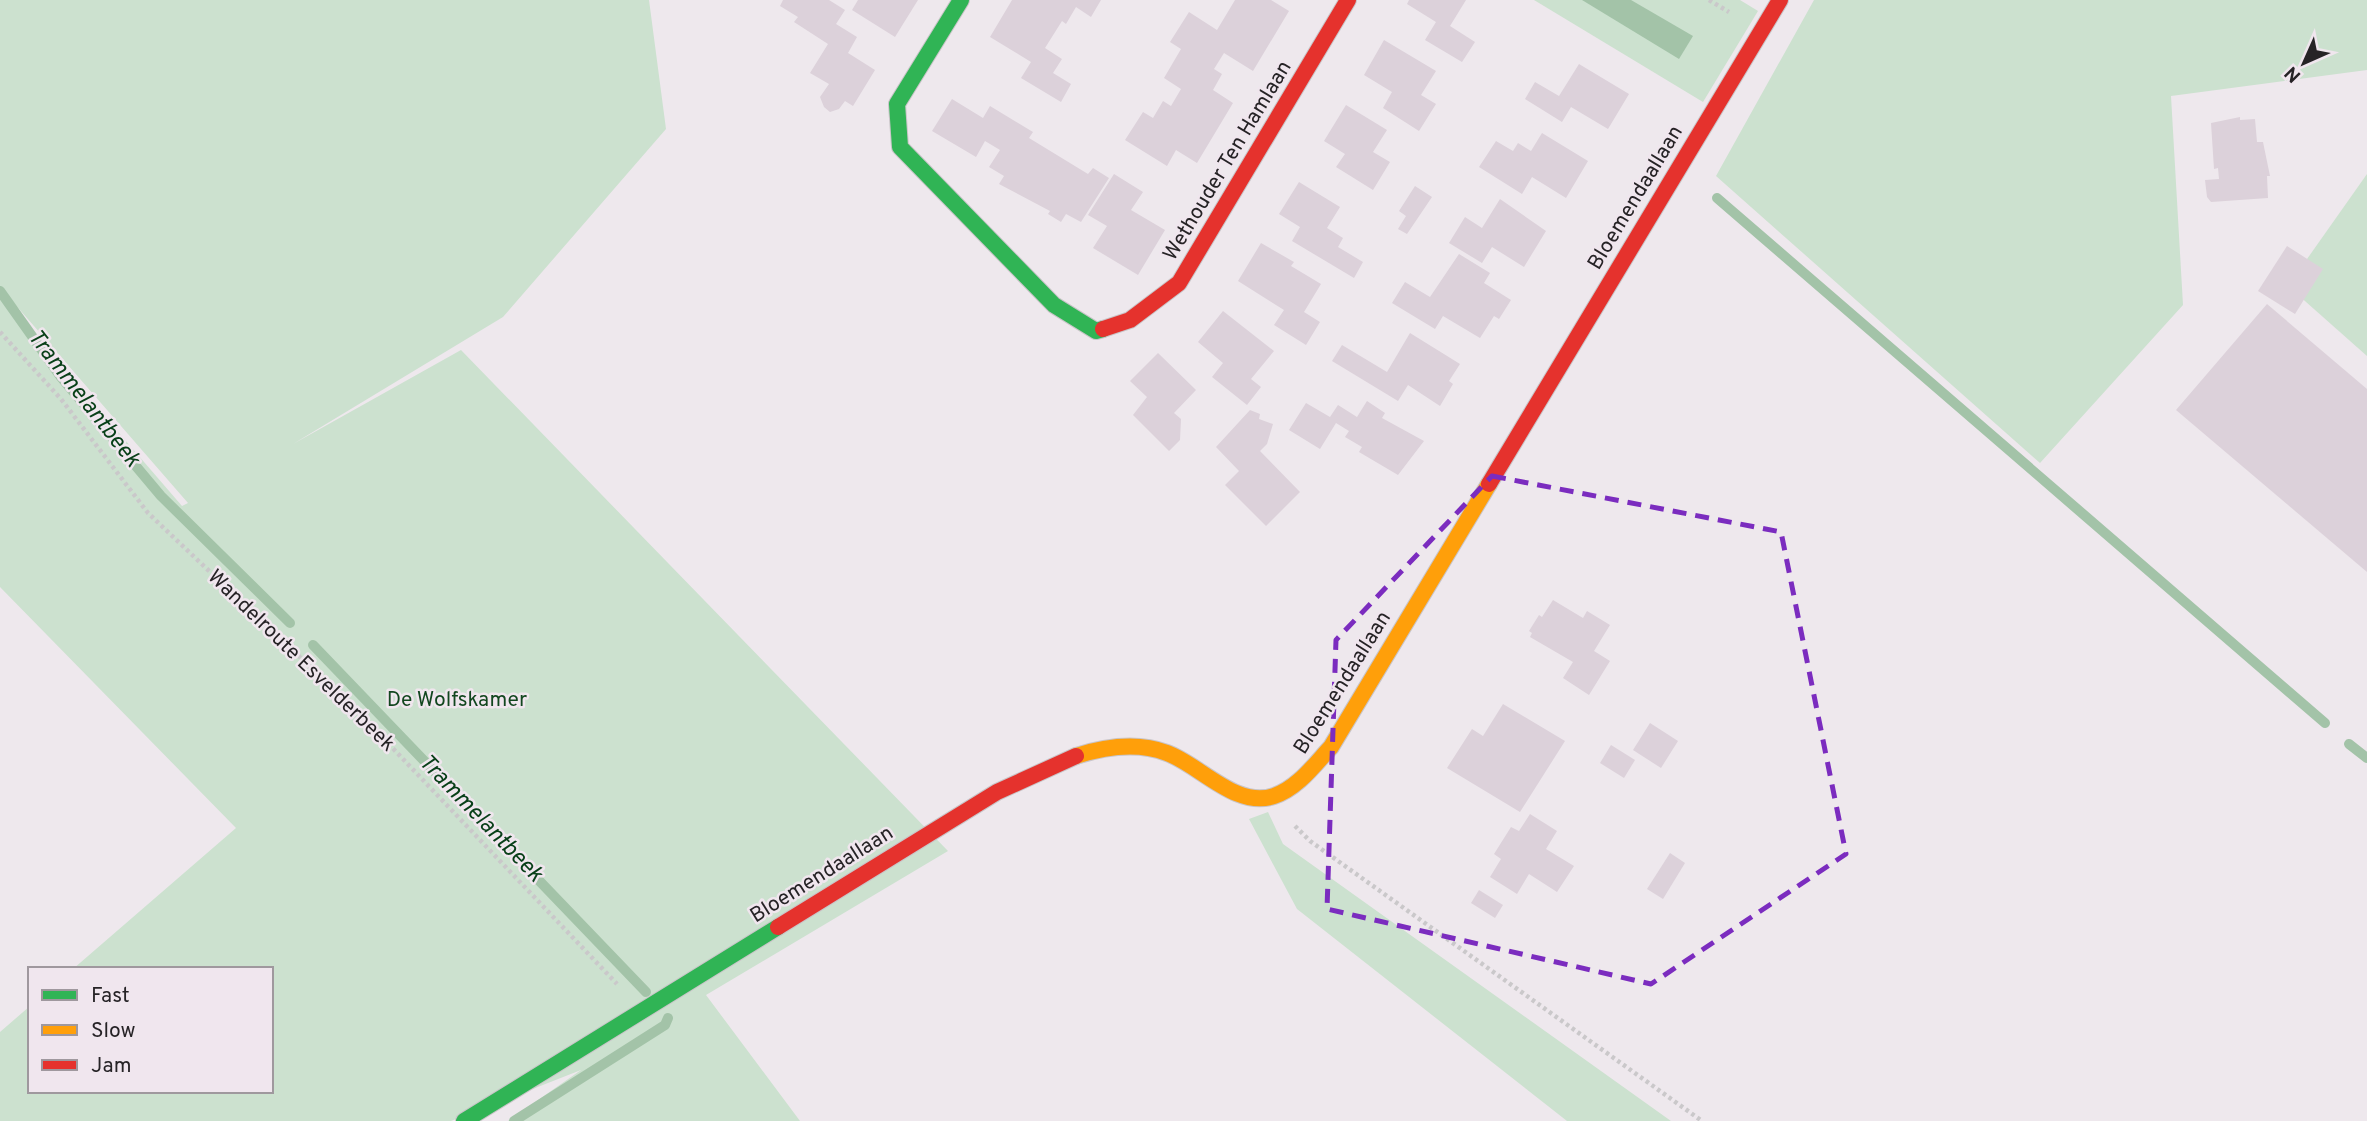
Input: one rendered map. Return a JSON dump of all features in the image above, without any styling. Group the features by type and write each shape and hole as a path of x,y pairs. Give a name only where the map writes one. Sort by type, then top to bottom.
{"street":[{"name":"Wethouder Ten Hamlaan","path":"961,0 897,104 900,147 1054,304 1096,331 1129,320 1180,283 1348,0"},
{"name":"Bloemendaallaan","path":"464,1121 997,792 1079,752 1134,746 1167,753 1238,794 1258,800 1281,796 1307,776 1331,747 1780,0"}],"path":[{"name":"Wandelroute Esvelderbeek","path":"0,332 61,399 148,513 364,718 623,990 639,1013"},
{"path":"1281,796 1294,825 1310,841 1702,1121"}],"highlighted area":[{"path":"1492,476 1781,532 1846,854 1651,984 1327,909 1336,640"}],"green space":[{"name":"De Wolfskamer","path":"0,0 649,0 666,129 503,317 293,444 461,350 948,851 706,995 800,1121 508,1121 581,1070 451,1121 0,1121 0,1032 28,1008 28,1093 273,1093 273,967 75,967 236,828 0,587 0,295 182,506 188,503 0,287"},
{"path":"1534,0 1740,0 1758,11 1703,102"},
{"path":"1814,0 2367,0 2367,70 2171,96 2183,305 2040,463 1716,176"},
{"path":"2367,174 2367,356 2288,286"},
{"path":"1268,812 1283,844 1671,1121 1567,1121 1297,909 1249,819"}],"shaded area":[{"path":"1582,0 1631,0 1693,36 1679,59"}],"building":[{"path":"783,0 829,0 845,10 836,24 857,37 848,53 875,70 853,106 845,101 839,109 830,112 824,107 820,97 829,84 810,73 828,44 794,22 798,17 780,6"},
{"path":"858,0 918,0 895,37 852,10"},
{"path":"1012,0 1101,0 1091,17 1076,7 1066,24 1062,21 1045,48 1062,59 1053,73 1071,84 1061,102 1021,78 1031,62 990,37"},
{"path":"1235,0 1271,0 1289,11 1253,71 1224,53 1214,69 1222,74 1213,90 1233,103 1197,163 1176,150 1167,166 1125,140 1143,112 1153,118 1163,101 1171,106 1181,89 1164,78 1181,49 1170,42 1189,12 1217,30"},
{"path":"1409,0 1466,0 1450,26 1475,42 1462,62 1425,40 1436,22 1407,4"},
{"path":"1384,40 1436,71 1421,95 1436,104 1419,131 1383,108 1392,92 1364,75"},
{"path":"1579,64 1629,94 1608,129 1571,107 1562,122 1525,99 1535,82 1559,96"},
{"path":"952,99 983,118 990,106 1033,132 1029,138 1088,174 1093,168 1109,178 1081,222 1066,214 1061,222 1048,214 1050,211 999,184 1004,176 989,167 1000,150 985,141 976,157 932,131"},
{"path":"1346,105 1387,130 1373,152 1390,162 1373,190 1336,167 1345,154 1324,141"},
{"path":"2240,117 2240,120 2255,119 2257,142 2263,142 2270,176 2267,176 2268,198 2211,202 2207,197 2205,180 2219,179 2218,168 2214,169 2211,123"},
{"path":"1542,133 1588,161 1566,198 1532,177 1522,194 1479,167 1496,141 1513,151 1518,143 1531,151"},
{"path":"1114,174 1143,192 1131,210 1165,230 1138,275 1093,248 1107,226 1088,215"},
{"path":"1299,182 1340,207 1327,228 1343,238 1338,247 1363,262 1354,278 1292,241 1300,227 1279,214"},
{"path":"1415,186 1432,197 1407,234 1398,229 1406,216 1399,211"},
{"path":"1500,199 1546,231 1524,267 1492,247 1482,263 1449,243 1465,217 1482,228"},
{"path":"1261,243 1294,262 1291,266 1321,284 1304,312 1320,322 1306,345 1274,325 1284,310 1238,281"},
{"path":"2287,246 2323,269 2295,314 2258,291"},
{"path":"1459,254 1490,273 1484,283 1511,300 1499,319 1494,316 1480,338 1443,316 1435,329 1392,303 1405,282 1430,297"},
{"path":"2267,304 2367,389 2367,572 2176,410"},
{"path":"1223,311 1274,351 1251,379 1261,387 1247,405 1212,377 1223,363 1198,342"},
{"path":"1410,333 1460,364 1449,381 1453,384 1440,406 1408,385 1398,401 1332,361 1342,345 1387,372"},
{"path":"1158,353 1196,390 1174,413 1181,419 1180,440 1169,451 1133,415 1147,397 1130,381"},
{"path":"1367,401 1385,413 1382,418 1424,441 1398,475 1359,452 1362,447 1345,437 1349,431 1336,423 1320,449 1289,430 1306,403 1330,417 1338,405 1357,417"},
{"path":"1250,410 1260,414 1259,419 1273,424 1267,444 1260,451 1300,492 1266,526 1225,485 1239,471 1216,447"},
{"path":"1553,600 1583,618 1587,611 1610,625 1594,651 1610,661 1589,695 1563,678 1573,662 1530,637 1532,633 1529,631"},
{"path":"1503,704 1565,741 1520,812 1447,768 1472,729 1483,736"},
{"path":"1650,723 1678,741 1661,768 1633,750"},
{"path":"1611,745 1635,760 1624,778 1600,763"},
{"path":"1530,814 1557,831 1546,849 1574,866 1557,892 1529,874 1517,894 1490,877 1501,859 1494,854 1511,827 1519,831"},
{"path":"1670,853 1685,863 1663,899 1647,889"},
{"path":"1479,890 1503,905 1495,918 1471,903"}],"waterway":[{"path":"1717,198 2325,723"},
{"name":"Trammelantbeek","path":"0,291 61,377 161,496 290,623"},
{"name":"Trammelantbeek","path":"313,645 646,992"},
{"path":"2349,744 2367,758"},
{"name":"Trammelantbeek","path":"514,1121 665,1025 668,1018"}],"traffic: fast":[{"path":"961,0 897,104 900,147 1054,305 1096,331 1103,329"},
{"path":"464,1121 778,927"}],"traffic: slow":[{"path":"1076,756 1109,748 1144,748 1180,759 1219,784 1246,796 1274,796 1291,787 1331,747 1489,484"}],"traffic: jam":[{"path":"1103,329 1130,320 1179,283 1348,0"},
{"path":"1489,484 1780,0"},
{"path":"778,927 997,792 1076,756"}]}
